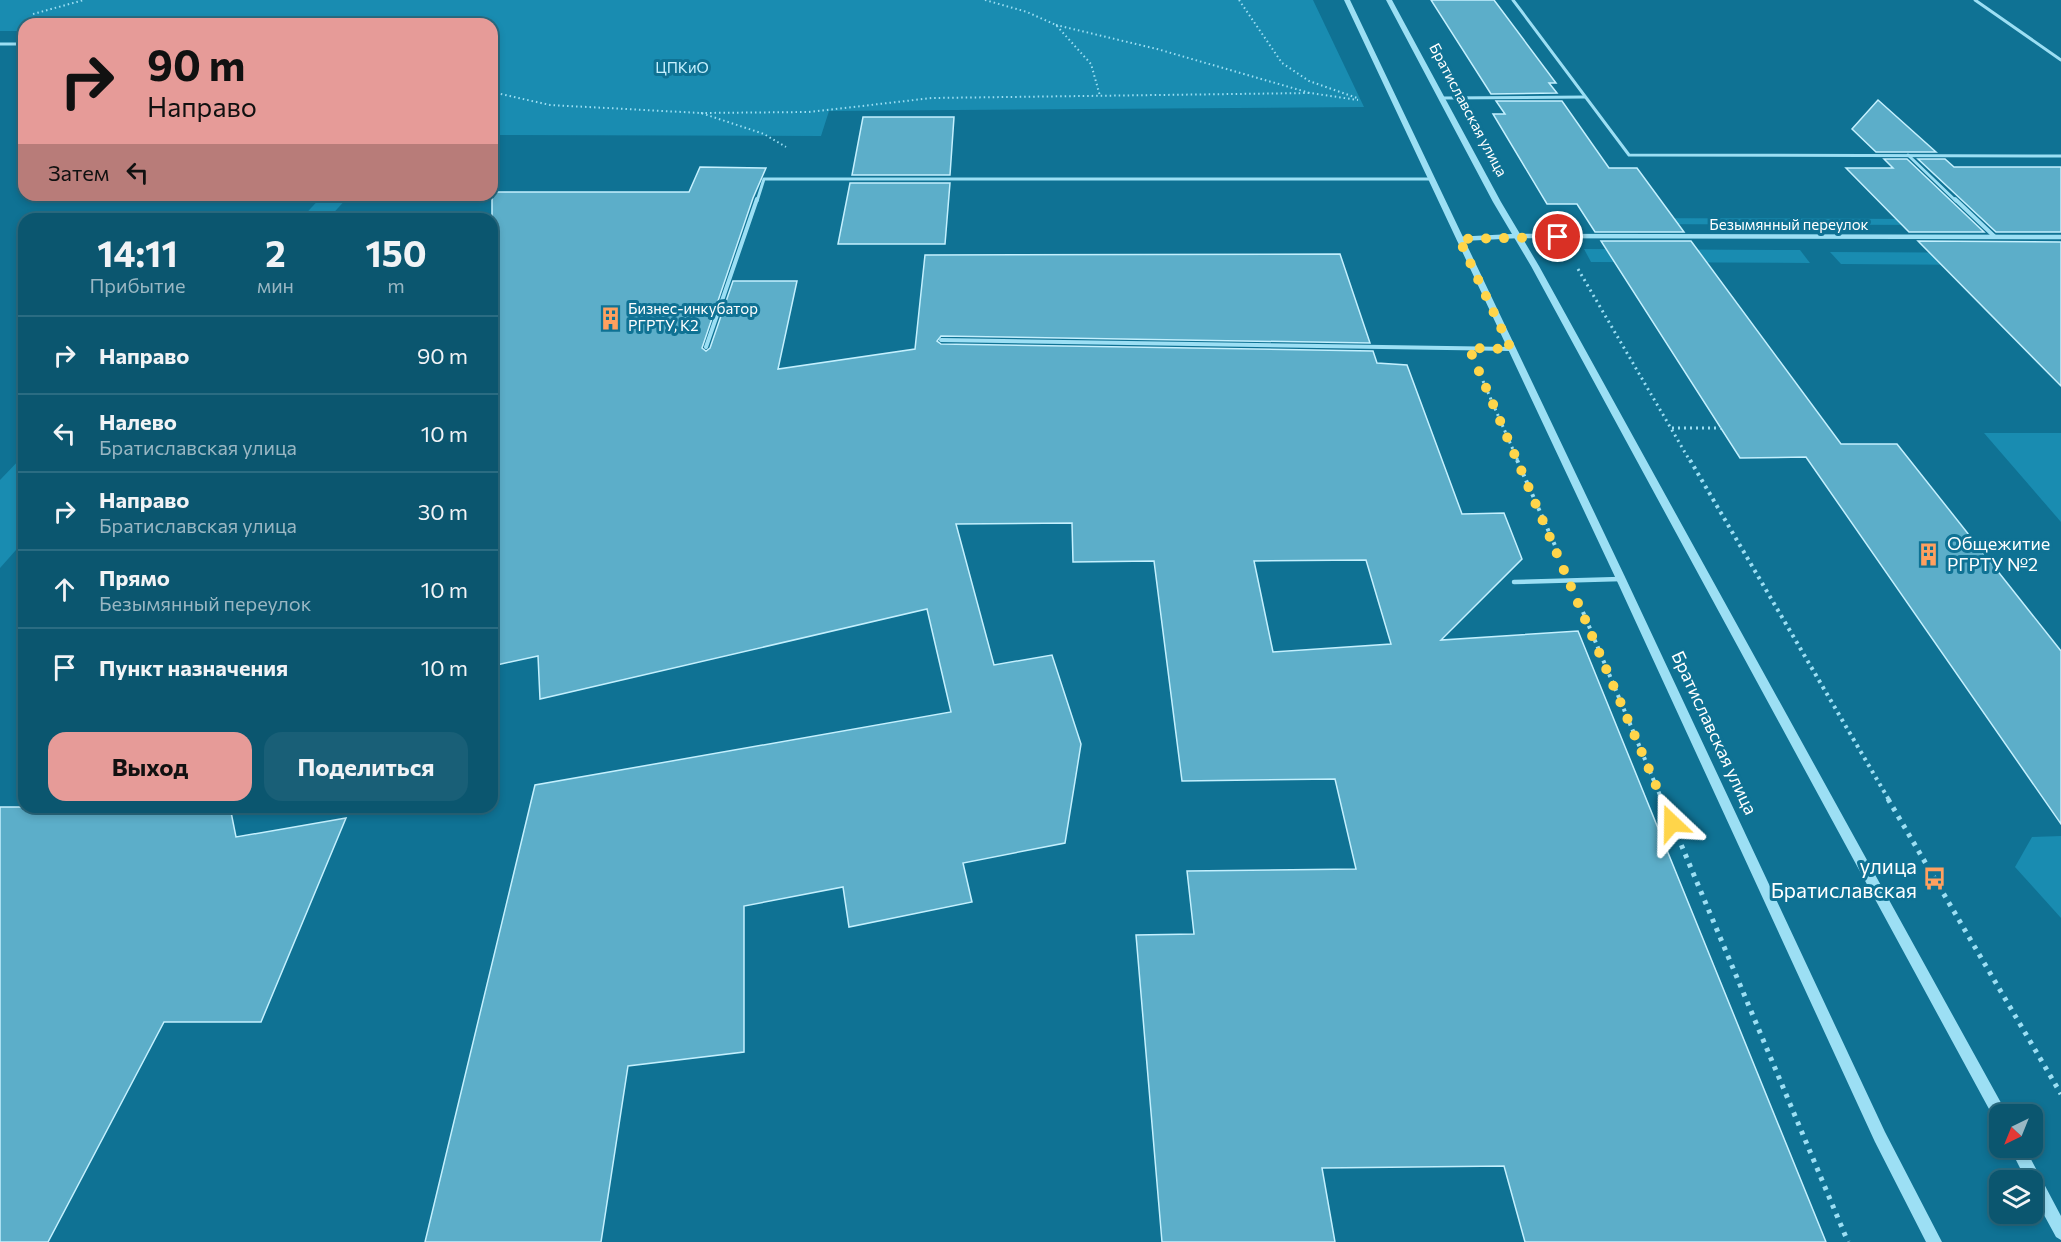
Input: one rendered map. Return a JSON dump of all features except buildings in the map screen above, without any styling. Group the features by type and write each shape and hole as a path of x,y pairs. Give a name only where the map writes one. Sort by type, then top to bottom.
{"street":[{"name":"Братиславская улица","path":"1347,0 1621,579 1880,1137 1934,1242"},
{"name":"Братиславская улица","path":"1389,0 1516,236 1535,266 1994,1104"},
{"name":"Безымянный переулок","path":"1516,236 2061,237"},
{"path":"1459,239 1516,236"},
{"path":"2022,1158 2061,1232"}],"lane":[{"path":"1513,0 1629,155 2061,156"},
{"path":"1975,0 2061,60"},
{"path":"0,44 18,44"},
{"path":"1443,98 1585,97"},
{"path":"1908,155 1995,237"},
{"path":"706,347 764,179 1431,179"},
{"path":"941,340 1511,349"},
{"path":"1514,582 1621,579"}],"path":[{"path":"28,15 84,0"},
{"path":"985,0 1000,3"},
{"path":"993,0 1056,26 1157,49 1310,93 1366,102 1309,81 1282,63 1239,0"},
{"path":"1056,26 1091,64 1100,96"},
{"path":"498,93 550,105 701,113 809,112 932,98 1310,93"},
{"path":"701,113 764,134 840,179"},
{"path":"1558,237 2061,1094"},
{"path":"1469,348 1570,580 1848,1242"},
{"path":"1672,428 1721,428"}],"green space":[{"name":"ЦПКиО","path":"0,0 1313,0 1364,107 829,111 821,136 498,135 498,18 18,18 18,31 0,31"},
{"path":"317,201 344,201 333,213 306,213"},
{"path":"1601,218 1928,219 1935,225 1605,224"},
{"path":"1584,249 1800,250 1810,263 1591,262"},
{"path":"1830,252 2061,253 2061,259 1983,265 1841,264"},
{"path":"1984,433 2061,433 2061,522"},
{"path":"18,461 18,548 0,568 0,480"},
{"path":"2061,836 2061,918 2015,867 2032,837"}],"place":[{"name":"Бизнес-инкубатор РГРТУ, К2","path":"610,318"},
{"name":"Общежитие РГРТУ №2","path":"1929,554"},
{"name":"улица Братиславская","path":"1935,879"}],"route":[{"path":"1558,237 1516,236 1459,239 1511,349 1469,348 1672,823"}]}
